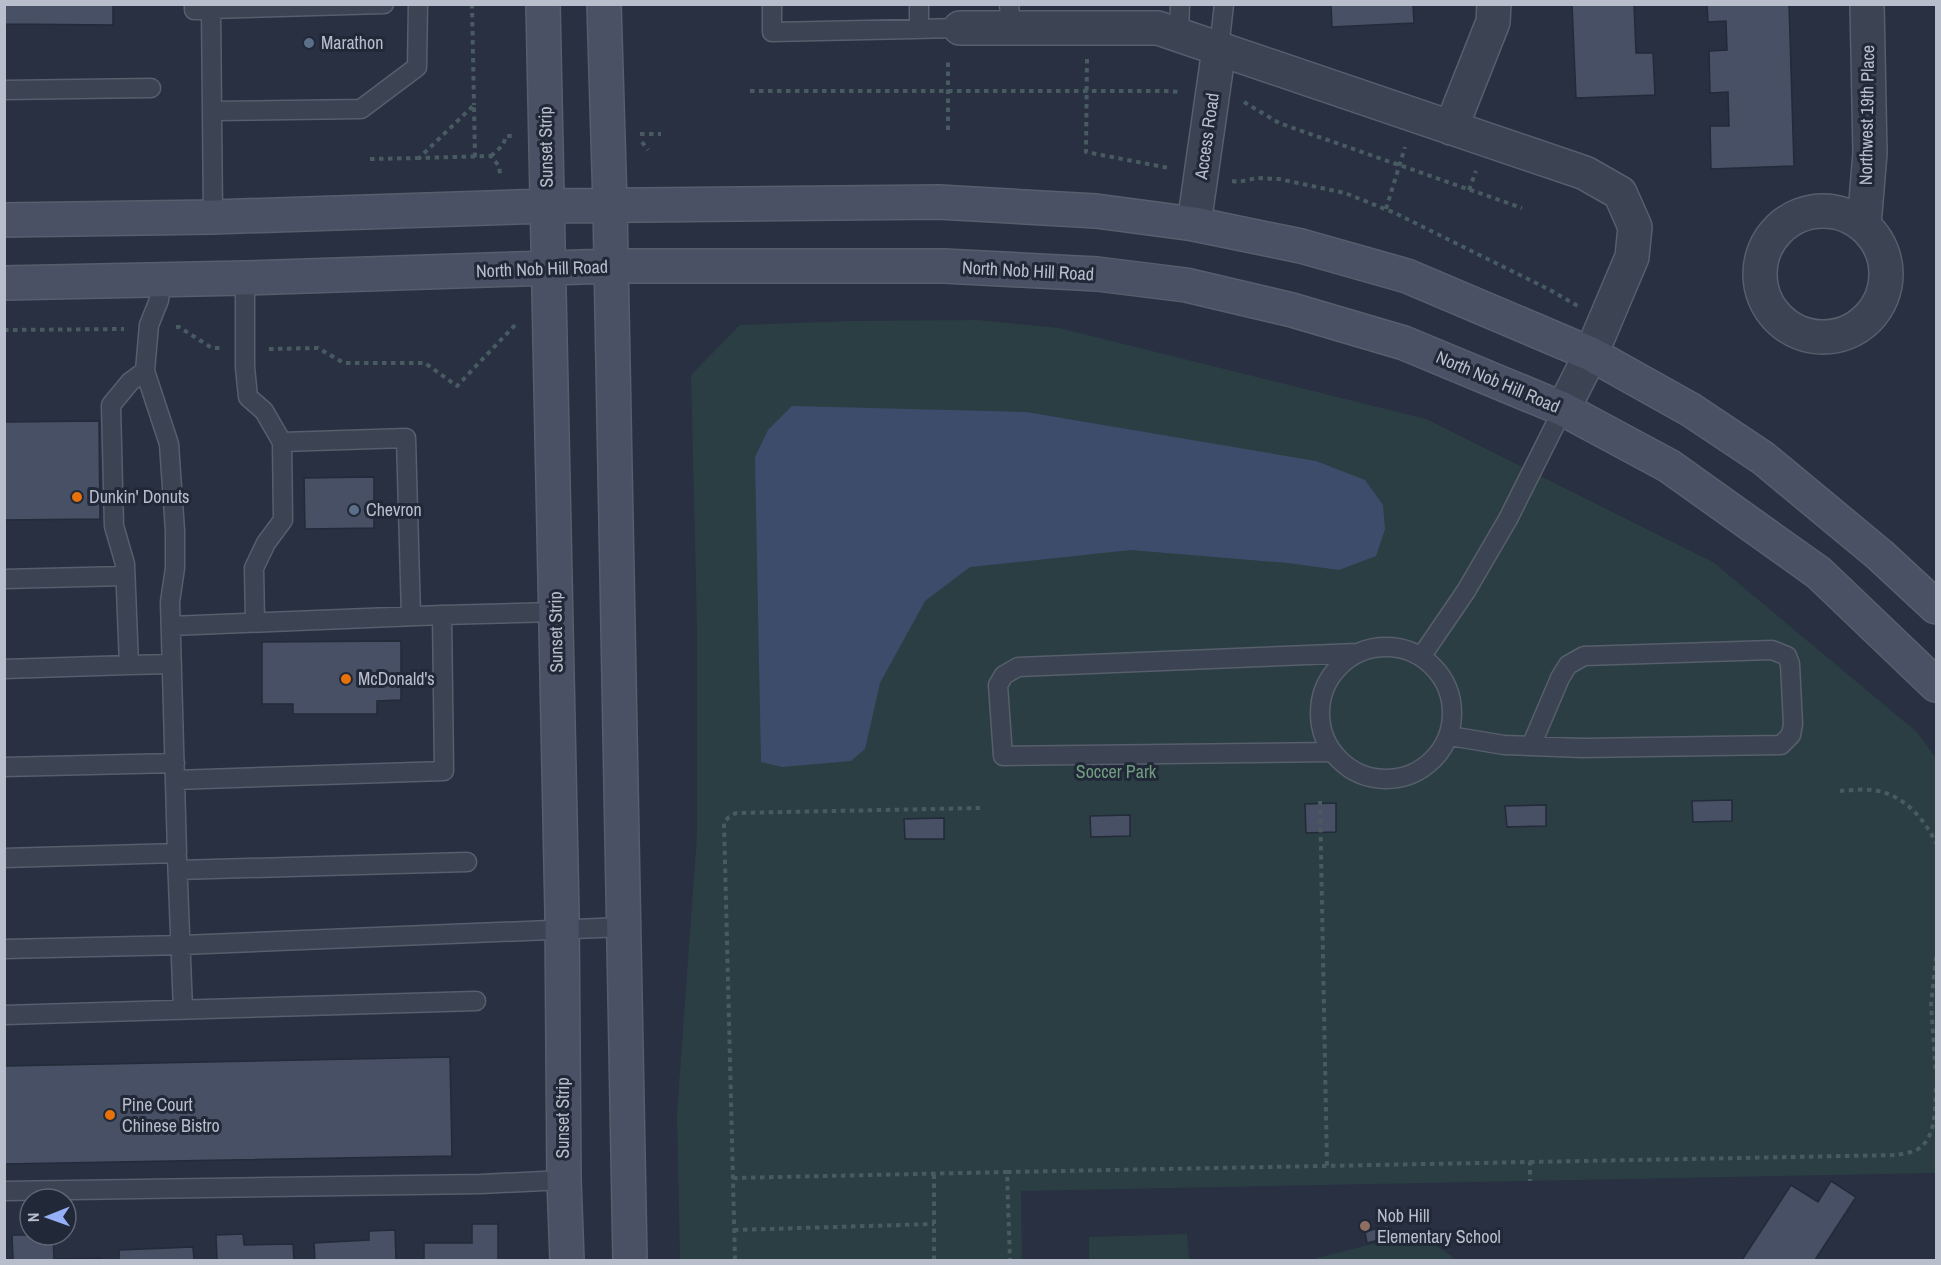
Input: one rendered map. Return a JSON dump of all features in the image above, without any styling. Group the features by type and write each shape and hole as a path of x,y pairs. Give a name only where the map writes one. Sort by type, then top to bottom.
{"main road":[{"name":"Sunset Strip","path":"543,4 567,1260"},
{"path":"604,4 610,205 630,1260"},
{"path":"4,220 213,217 547,206 939,202 1096,211 1194,224 1301,246 1407,276 1591,354 1691,410 1763,458 1880,555 1936,607"},
{"name":"North Nob Hill Road","path":"4,283 611,266 944,266 1097,274 1186,285 1292,310 1404,343 1563,409 1669,466 1819,573 1936,685"}],"street":[{"path":"1451,128 1493,22 1494,4"},
{"name":"Northwest 19th Place","path":"1864,225 1870,153 1867,4"},
{"path":"951,28 1010,16 1087,28 1158,28 1180,20 1219,48 1585,173 1620,193 1635,227 1632,257 1591,354 1563,409"},
{"name":"Access Road","path":"1194,224 1219,48"}],"lane":[{"path":"213,217 213,111 202,7 384,4"},
{"path":"213,111 361,109 417,67 418,4"},
{"path":"772,4 772,32 951,28"},
{"path":"919,4 919,29"},
{"path":"1219,48 1224,4"},
{"path":"4,90 151,88"},
{"path":"245,278 248,397 264,411 282,442 283,520 266,543 254,568 255,622"},
{"path":"161,280 159,300 149,328 145,371 169,444 176,531 175,568 170,602 183,1010"},
{"path":"129,666 125,564 114,526 111,405 130,382 145,371"},
{"path":"1421,657 1466,591 1508,519 1563,409"},
{"path":"282,442 406,438 411,616"},
{"path":"4,579 125,576"},
{"path":"171,626 556,612"},
{"path":"4,767 175,771 444,771 442,615"},
{"path":"1333,752 1002,756 998,685 1004,675 1018,667 1357,653 1383,646 1408,650 1431,663 1446,684 1453,710 1450,736 1436,759 1415,774 1390,781 1364,777 1341,764 1333,752 1326,743 1319,717 1323,691 1336,669 1357,653"},
{"path":"1450,736 1504,745 1531,746 1594,748 1781,745 1791,735 1793,724 1790,664 1787,656 1772,650 1584,656 1568,666 1560,678 1531,746"},
{"path":"4,669 172,664"},
{"path":"4,858 467,862"},
{"path":"4,949 182,945 623,927"},
{"path":"4,1015 476,1001"},
{"path":"4,1191 481,1184 564,1180"}],"path":[{"path":"472,4 475,157"},
{"path":"948,130 948,51 951,28"},
{"path":"1087,28 1086,152 1238,182 1257,178 1311,185 1345,193 1386,209 1550,290 1605,320"},
{"path":"750,90 1213,92 1236,98 1279,123 1522,208"},
{"path":"419,158 474,105"},
{"path":"1386,209 1415,115"},
{"path":"636,134 662,134"},
{"path":"370,159 491,156 503,145 506,136"},
{"path":"491,156 499,166"},
{"path":"1567,300 1573,297"},
{"path":"4,330 179,327 212,348 318,348 344,363 425,363 457,386 518,322 523,321"},
{"path":"1840,791 1873,790 1899,800 1921,817 1936,843"},
{"path":"1320,801 1327,1166"},
{"path":"735,1260 724,822 736,813 980,808"},
{"path":"1936,957 1931,1005 1936,1074"},
{"path":"733,1178 1897,1155 1912,1152 1923,1145 1931,1132 1936,1085"},
{"path":"1530,1162 1530,1181"},
{"path":"1007,1172 1010,1260"},
{"path":"934,1174 934,1260"},
{"path":"734,1230 934,1224"}],"green space":[{"name":"Soccer Park","path":"978,320 1059,328 1426,419 1713,562 1917,732 1936,758 1936,1173 1021,1191 1022,1260 680,1260 677,1113 697,835 697,625 691,375 740,325"},
{"path":"1417,1233 1454,1260 1316,1260 1317,1258"},
{"path":"1187,1234 1189,1260 1089,1260 1089,1237"}],"water":[{"path":"792,406 1026,412 1316,461 1365,480 1383,505 1385,529 1376,556 1339,570 1288,563 1131,550 970,567 925,601 880,683 865,749 851,761 782,767 761,762 755,457 768,430"}],"building":[{"path":"4,4 113,4 113,25 4,24"},
{"path":"1331,4 1413,4 1414,23 1332,27"},
{"path":"1572,4 1634,4 1636,53 1653,53 1655,95 1576,98"},
{"path":"1707,4 1789,4 1794,166 1711,169 1710,126 1729,126 1728,92 1710,93 1709,51 1727,50 1726,21 1708,22"},
{"path":"99,421 100,519 4,520 4,422"},
{"path":"374,477 374,528 305,529 304,478"},
{"path":"401,641 401,700 377,701 377,714 293,714 293,704 262,704 262,642"},
{"path":"1732,800 1732,821 1693,822 1692,801"},
{"path":"1336,803 1336,832 1306,833 1305,804"},
{"path":"1546,805 1546,826 1507,827 1505,806"},
{"path":"1130,815 1130,836 1091,837 1090,816"},
{"path":"944,818 944,839 905,839 904,819"},
{"path":"450,1057 452,1156 4,1164 4,1066"},
{"path":"1831,1181 1856,1197 1815,1260 1742,1260 1791,1185 1818,1202"},
{"path":"472,1224 498,1224 498,1260 424,1260 424,1243 472,1243"},
{"path":"1388,1225 1391,1237 1367,1243 1365,1232"},
{"path":"395,1230 396,1260 315,1260 314,1243 369,1240 369,1231"},
{"path":"243,1234 244,1245 293,1244 294,1260 217,1260 216,1235"},
{"path":"12,1235 18,1235 18,1247 54,1247 54,1259 101,1258 102,1260 13,1260"},
{"path":"193,1247 194,1260 119,1260 119,1250"}],"place":[{"name":"Marathon","path":"309,43"},
{"name":"Dunkin' Donuts","path":"77,497"},
{"name":"Chevron","path":"354,510"},
{"name":"McDonald's","path":"346,679"},
{"name":"Pine Court Chinese Bistro","path":"110,1115"},
{"name":"Nob Hill Elementary School","path":"1365,1226"}]}
